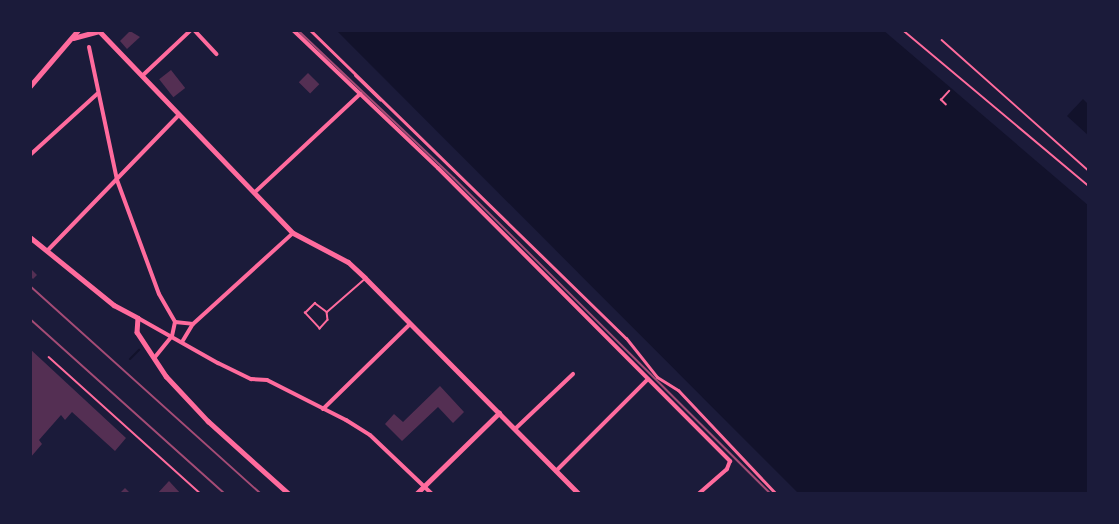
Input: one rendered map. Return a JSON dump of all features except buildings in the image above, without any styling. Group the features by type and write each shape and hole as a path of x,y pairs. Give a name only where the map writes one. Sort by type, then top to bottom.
{"main road":[{"path":"30,86 78,30"},
{"path":"71,38 98,30 293,233 348,262 579,494"}],"street":[{"path":"142,76 192,30 216,54"},
{"path":"293,30 730,460 727,469 698,494"},
{"path":"310,30 626,338 657,377 678,390 776,494"},
{"path":"89,47 97,94 117,180 159,294 175,322 172,336 154,357"},
{"path":"352,71 366,89 382,100"},
{"path":"366,89 370,86"},
{"path":"30,155 97,94"},
{"path":"255,192 360,94"},
{"path":"48,250 180,114"},
{"path":"182,342 193,324 293,233"},
{"path":"30,237 114,305 251,379 267,380 370,435 422,488 432,494"},
{"path":"138,318 137,332 166,376 208,420 290,494"},
{"path":"175,322 193,324"},
{"path":"323,409 410,324"},
{"path":"515,429 573,374"},
{"path":"556,471 648,379"},
{"path":"416,494 499,412"}],"lane":[{"path":"942,40 1089,171"},
{"path":"327,312 365,278"},
{"path":"315,303 327,312 328,321 320,329 305,313 315,303"},
{"path":"49,357 201,494"}],"path":[{"path":"903,30 1089,186"},
{"path":"946,105 941,100 949,91"}],"shaded area":[{"path":"336,30 883,30 1089,206 1089,494 799,494"},
{"path":"1083,99 1089,105 1089,136 1067,116"}],"waterway":[{"path":"130,359 139,350"}],"tram line":[{"path":"298,30 454,178 771,494"}],"railway":[{"path":"30,286 261,494"},
{"path":"30,319 225,494"}]}
